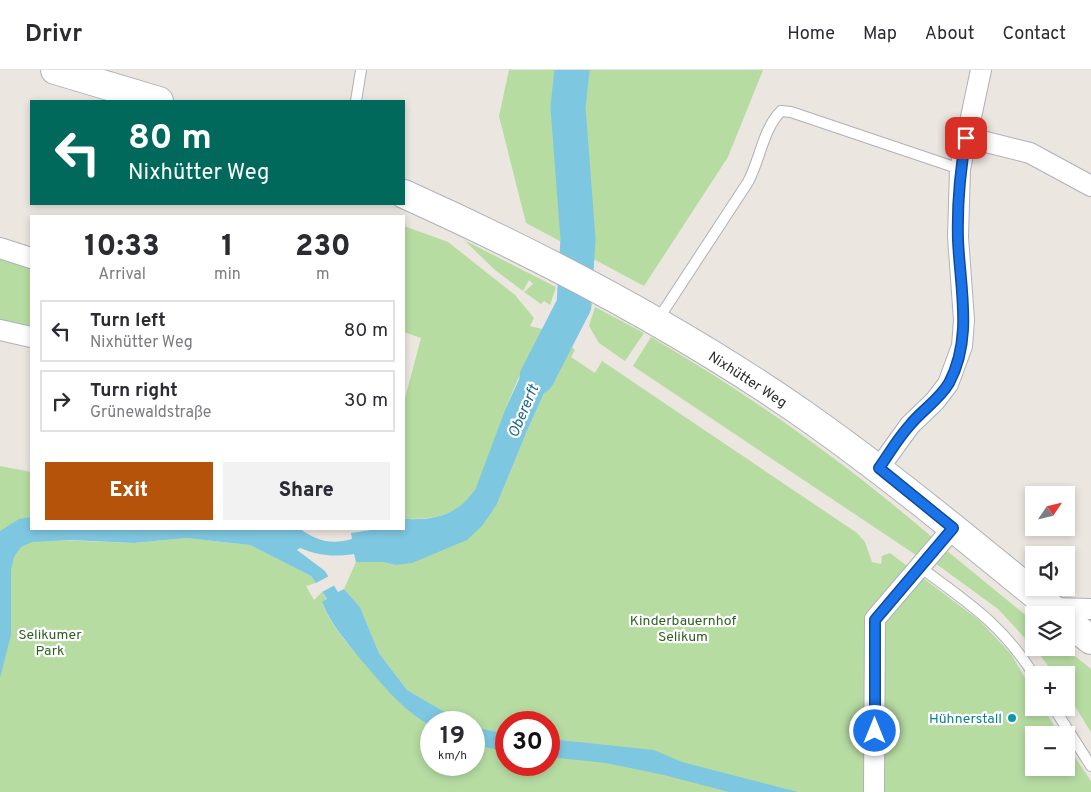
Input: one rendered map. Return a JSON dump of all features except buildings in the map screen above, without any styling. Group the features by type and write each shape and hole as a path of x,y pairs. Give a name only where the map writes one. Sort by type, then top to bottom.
{"main road":[{"path":"55,70 156,100"},
{"name":"Nixhütter Weg","path":"405,194 542,258 658,321 796,410 879,468 1049,606"},
{"name":"Nixhütter Weg","path":"1075,627 1091,640"}],"street":[{"path":"879,468 910,425 935,401 948,384 962,346 964,320 958,238 960,168 981,70"},
{"path":"966,138 1030,153 1091,186"},
{"path":"0,248 30,258"},
{"path":"0,330 30,338"},
{"path":"874,792 875,620 953,528"},
{"path":"1075,612 1091,610"}],"lane":[{"path":"356,100 362,70"},
{"path":"658,321 748,182 758,164 768,128 781,111 791,112 960,168"},
{"path":"920,567 979,610 1000,630 1028,666"},
{"path":"1059,716 1091,766"}],"green space":[{"path":"509,70 763,70 728,157 644,286 526,223 499,116"},
{"path":"405,226 448,242 515,295 534,318 530,326 542,329 504,413 484,471 474,493 462,507 454,511 420,519 405,519 405,398 421,338 405,332"},
{"path":"464,240 556,287 550,305 544,301 541,304 524,292 533,284 529,280 523,291 495,270"},
{"path":"0,257 30,267 30,328 0,320"},
{"path":"595,307 644,333 625,361 599,343 589,326"},
{"path":"651,337 725,383 796,431 899,510 933,538 919,557 633,366"},
{"path":"567,342 575,350 571,357 595,373 602,361 857,533 865,542 872,562 881,564 882,556 890,553 980,621 1011,654 1025,678 1025,716 1048,716 1054,726 1025,726 1025,776 1075,776 1075,757 1091,781 1091,792 0,792 0,466 30,472 30,530 58,540 134,543 186,538 250,545 311,576 316,583 306,586 314,600 322,592 327,600 322,603 346,642 420,717 420,776 485,776 485,711 443,711 407,690 379,653 360,607 344,589 356,562 383,562 395,565 497,504"},
{"path":"946,550 1025,615 1025,638 998,609 935,563"},
{"path":"1041,656 1075,656 1091,669 1091,732 1075,706 1075,666 1048,666"}],"water":[{"path":"549,327 565,337 567,342 497,504 482,526 467,540 412,563 395,565 383,562 356,562 354,554 327,555 300,548 297,550 325,571 338,592 344,589 360,607 379,653 407,690 443,711 420,711 420,719 385,688 339,632 322,602 327,599 311,576 250,545 186,538 134,543 69,540 32,542 21,547 14,557 11,569 11,635 0,678 0,531 19,519 30,517 30,530 302,530 319,539 331,542 352,539 351,533 371,530 405,530 405,519 426,519 445,514 462,505 469,497 476,488 505,410 542,329"},
{"path":"485,729 495,732 495,749 485,747"},
{"path":"560,740 654,750 682,762 798,792 729,792 664,775 606,763 560,758"}],"pier":[{"path":"331,575 337,584 320,593 314,584"}],"waterway":[{"name":"Obererft","path":"537,377 574,305 578,239 568,107 572,70"}],"place":[{"name":"Hühnerstall","path":"1012,718"}],"route":[{"path":"875,731 875,620 953,528 879,468 910,425 935,401 948,384 957,364 962,346 964,320 958,238 960,168 966,138"}],"park label":[{"name":"Kinderbauernhof Selikum","path":"683,628"},
{"name":"Selikumer Park","path":"50,642"}]}
